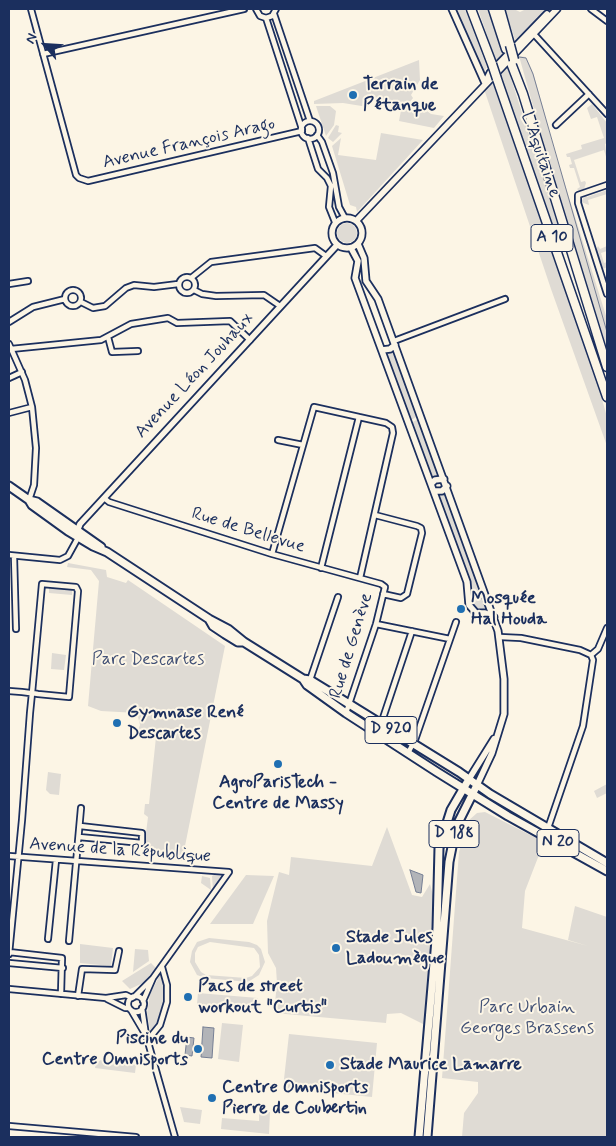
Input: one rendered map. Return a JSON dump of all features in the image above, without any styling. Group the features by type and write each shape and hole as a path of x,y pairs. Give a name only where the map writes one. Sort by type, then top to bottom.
{"highway":[{"name":"L'Aquitaine","path":"472,9 607,397"},
{"path":"493,9 508,47"},
{"path":"500,9 508,47"},
{"name":"L'Aquitaine","path":"508,47 607,367"}],"main road":[{"name":"D 920","path":"9,486 30,500 35,501 78,533 208,619 213,626 223,633 238,642 244,642 350,705 478,785"},
{"name":"D 920","path":"30,500 32,506 78,533"},
{"name":"D 920","path":"306,680 307,685 346,713 463,788"},
{"name":"D 188","path":"419,1137 438,928 439,848 445,825 469,779"},
{"name":"N 20","path":"478,785 607,863"},
{"name":"D 188","path":"427,1137 449,862 456,827 478,785"},
{"name":"N 20","path":"463,788 607,871"}],"street":[{"path":"31,9 43,54 244,9"},
{"path":"256,9 260,16 266,18"},
{"path":"452,9 485,83"},
{"path":"532,32 552,9"},
{"path":"356,221 485,83 490,72 557,9"},
{"path":"591,9 607,21"},
{"path":"266,18 275,11 310,121 318,126 317,135 322,142 333,173 339,208 345,218"},
{"path":"266,18 302,130 308,138 318,169 327,178 331,186 329,207 335,222 331,232 337,245 351,248 358,244 362,234 356,221 345,218 335,222"},
{"path":"532,32 607,114"},
{"name":"Avenue François Arago","path":"43,54 76,175 83,180 88,181 302,130"},
{"path":"556,125 589,94"},
{"path":"302,130 304,123 310,121"},
{"path":"308,138 317,135"},
{"path":"607,185 578,195 578,203 607,294"},
{"path":"358,244 364,258 366,281 378,299 394,341 500,637 505,698 499,731 478,785"},
{"name":"Avenue Léon Jouhaux","path":"78,533 104,498 337,245"},
{"path":"9,322 33,307 65,298 69,291 76,290 81,302 93,308 105,306 126,288 134,285 154,288 178,284 186,278 191,278 212,262 315,248 326,256"},
{"path":"351,248 358,261 355,278 467,582 468,605 472,611 494,617"},
{"path":"191,278 194,283 194,290"},
{"path":"9,284 28,281"},
{"path":"178,284 182,291 194,290 216,296 264,295 280,306"},
{"path":"65,298 68,304 73,306 81,302"},
{"path":"380,343 385,339 394,341 505,299"},
{"path":"30,500 34,485 36,448 32,407 22,372 10,347 100,340 131,324 168,318 177,323 230,321 250,340"},
{"path":"108,337 112,352 138,351"},
{"path":"382,350 390,349 394,341"},
{"path":"9,378 22,372"},
{"path":"272,554 314,406 389,424 393,433 360,578"},
{"path":"9,413 32,407"},
{"path":"321,568 359,417"},
{"path":"278,440 303,445"},
{"path":"431,484 435,480 444,479"},
{"path":"434,491 442,491 447,486"},
{"name":"Rue de Bellevue","path":"104,498 108,502 272,554 360,578 385,587"},
{"path":"375,515 421,528 408,594 401,598 384,594"},
{"path":"16,629 11,555 60,560 68,556 78,533"},
{"path":"9,691 32,693 69,697 78,589 73,586 42,584 32,693 17,857 9,953 60,957 64,960 61,994"},
{"name":"Rue de Genève","path":"346,713 376,624 385,587"},
{"path":"306,680 338,597"},
{"path":"483,613 487,608 488,600"},
{"path":"483,613 491,608"},
{"path":"408,753 413,744 456,622"},
{"path":"376,624 450,639"},
{"path":"591,655 598,649 607,628"},
{"path":"381,724 412,631"},
{"path":"500,637 527,639 580,650 591,655"},
{"path":"548,828 583,726 593,666 591,655"},
{"path":"469,779 499,731"},
{"path":"69,941 81,808"},
{"path":"79,837 142,843 142,833 80,826"},
{"name":"Avenue de la République","path":"9,856 229,872 162,967"},
{"path":"48,939 56,860"},
{"path":"78,996 82,969 115,970 119,951"},
{"path":"9,963 63,968"},
{"path":"146,1035 130,1009 129,1001 162,967"},
{"path":"147,1041 160,1025 167,1002 167,985 162,967"},
{"path":"153,978 142,1008 147,1041 175,1137"},
{"path":"9,989 106,998 126,995 140,998 143,1002"},
{"path":"106,998 136,1012 142,1008"},
{"path":"9,1126 88,1135 136,1137"}],"green space":[{"path":"456,9 464,9 467,14 487,67 484,72"},
{"path":"478,9 489,9 503,53 496,61"},
{"path":"505,9 514,9 520,12 526,9 548,9 515,40"},
{"path":"519,56 526,57 533,72 557,159 607,319 607,353 557,191"},
{"path":"419,60 420,80 411,95 413,98 410,102 424,113 427,111 431,114 444,116 434,128 399,121 402,105 370,100 368,107 343,103 314,104 314,101"},
{"path":"507,66 563,241 559,242 500,73"},
{"path":"492,81 598,385 607,417 607,446 551,289 484,89"},
{"path":"592,104 607,123 607,143 605,144 607,160 604,150 574,160 581,182 585,181 586,183 584,189 579,191 577,189 580,187 574,168 570,168 569,165 572,164 570,157 567,157 566,154 582,149 581,145 604,138 597,117 591,119 587,108"},
{"path":"316,106 330,106 336,111 334,125 326,136"},
{"path":"336,125 339,126 338,132 342,133 333,142 328,138"},
{"path":"381,133 423,140 357,212 356,207 350,205 332,146 341,138 338,155 376,160"},
{"path":"607,190 607,194 588,200 589,205 581,202 586,194 587,197"},
{"path":"343,223 351,223 357,229 357,237 351,243 343,243 337,237 337,229"},
{"path":"598,246 600,249 607,246 607,251 601,253 604,263 607,262 607,267 603,269 604,272 596,250"},
{"path":"394,349 418,416 411,420 385,353"},
{"path":"418,419 440,477 432,481 411,423"},
{"path":"445,492 487,603 483,611 476,611 472,608 470,590 437,494"},
{"name":"Parc Descartes","path":"68,563 106,570 107,577 126,583 128,580 225,646 182,861 175,859 173,852 144,849 148,817 144,814 145,804 149,804 156,737 136,735 140,725 137,713 101,711 88,706 99,581 91,570 67,567"},
{"path":"49,586 72,588 72,595 49,593"},
{"path":"52,653 66,655 64,670 51,669"},
{"path":"48,772 61,774 59,795 50,794 46,790"},
{"path":"607,784 607,793 597,798 594,791"},
{"name":"Parc Urbain Georges Brassens","path":"485,812 544,842 525,891 522,928 588,946 568,940 575,906 607,917 607,1137 462,1137 464,1113 478,1093 478,1082 442,1078 459,852 468,821 477,813"},
{"name":"Stade Jules Ladoumègue","path":"387,827 412,895 422,897 430,884 433,895 434,925 425,1025 401,1013 387,1014 386,1023 274,1013 277,983 276,968 268,953 267,921 279,872 289,875 291,857 372,866"},
{"path":"217,873 224,876 213,891 212,876"},
{"path":"246,875 274,876 253,924 210,924"},
{"path":"202,876 210,878 211,890 201,883"},
{"path":"209,938 249,942 261,949 265,962 259,975 248,982 205,978 197,975 190,962 192,951 197,942","holes":["210,942 254,948 259,955 260,967 252,976 246,978 206,975 201,972 195,962 195,953 198,947"]},
{"path":"80,944 113,948 111,966 80,963"},
{"path":"135,949 148,950 149,961 133,972"},
{"path":"151,963 156,968 143,983 130,989 122,981"},
{"path":"161,973 165,986 165,1004 157,1027 151,1035 147,1013 150,994"},
{"path":"198,993 258,998 257,1009 197,1004"},
{"path":"222,1023 243,1025 239,1062 218,1059"},
{"name":"Stade Maurice Lamarre","path":"289,1034 377,1043 372,1097 283,1088"},
{"path":"101,1060 128,1062 136,1065 135,1073 95,1068 96,1063"},
{"path":"180,1107 202,1110 200,1124 184,1122"},
{"path":"259,1111 270,1112 269,1134 221,1129 222,1118 259,1121"}],"shaded area":[{"path":"410,870 423,875 421,893 416,892"},
{"path":"203,1027 214,1028 212,1058 201,1057"},
{"path":"187,1037 194,1038 192,1056 185,1055"}],"waterway":[{"path":"519,57 526,58 533,74 607,332"}],"place":[{"name":"Terrain de Pétanque","path":"353,95"},
{"name":"Mosquée Hal Houda","path":"461,609"},
{"name":"Gymnase René Descartes","path":"117,723"},
{"name":"AgroParisTech - Centre de Massy","path":"278,764"},
{"name":"Stade Jules Ladoumègue","path":"336,948"},
{"name":"Pacs de street workout \"Curtis\"","path":"188,997"},
{"name":"Piscine du Centre Omnisports","path":"198,1049"},
{"name":"Stade Maurice Lamarre","path":"330,1065"},
{"name":"Centre Omnisports Pierre de Coubertin","path":"212,1098"}]}
